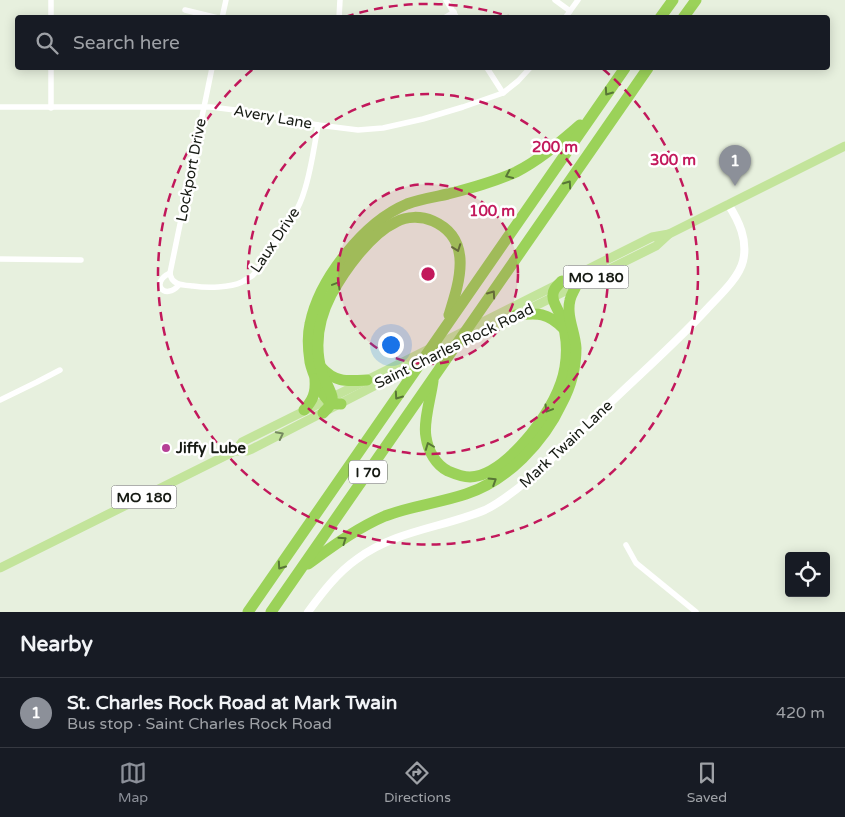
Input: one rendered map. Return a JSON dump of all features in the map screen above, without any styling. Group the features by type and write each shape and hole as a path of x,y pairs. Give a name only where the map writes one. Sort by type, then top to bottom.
{"highway":[{"path":"662,15 673,0"},
{"path":"685,15 696,0"},
{"name":"I 70","path":"248,612 624,70"},
{"name":"I 70","path":"271,612 647,70"},
{"path":"333,401 315,378 311,366 308,338 313,314 322,292 352,247 366,232 393,211 407,204 483,185 518,171 547,152 591,116"},
{"path":"333,401 320,365 318,345 320,324 325,307 344,273 363,249 385,229 402,219 420,217 438,223 457,245 460,255 460,275 445,327"},
{"path":"434,377 425,425 425,436 435,460 444,469 456,475 469,477 478,476 489,471 504,461 517,449 538,423 560,386 565,367 566,342 561,316 553,293 562,281"},
{"path":"302,567 356,530 368,524 403,510 481,489 511,468 539,440 562,405 573,376 576,349 569,302 576,286"},
{"path":"553,293 570,316"},
{"path":"513,312 545,314 564,329"},
{"path":"320,365 327,373 343,381 373,382"},
{"path":"304,410 313,399 315,378"},
{"path":"323,413 333,401"}],"main road":[{"name":"Saint Charles Rock Road","path":"373,382 387,370 553,293 576,286 656,246 669,234 845,146"},
{"name":"Saint Charles Rock Road","path":"562,281 652,237 669,234"},
{"name":"Saint Charles Rock Road","path":"0,568 235,451 242,442 304,410 333,401 500,323 513,312"},
{"name":"Saint Charles Rock Road","path":"235,451 252,449 323,413"}],"street":[{"path":"51,0 51,15"},
{"path":"221,15 226,0"},
{"path":"339,15 340,0"},
{"path":"446,0 455,15"},
{"path":"555,0 570,11"},
{"path":"567,15 578,0"},
{"path":"185,10 207,15"},
{"path":"51,70 51,108"},
{"name":"Lockport Drive","path":"179,285 175,290 169,292 164,290 159,283 162,278 170,273 212,70"},
{"path":"488,70 503,93"},
{"name":"Avery Lane","path":"0,107 204,107 243,111 318,125 358,130 383,128 455,110 503,93 528,70"},
{"name":"Laux Drive","path":"170,273 173,281 179,285 197,287 228,286 252,276 266,258 297,209 304,194 318,125"},
{"name":"Mark Twain Lane","path":"308,612 336,577 357,559 381,545 403,535 487,509 506,497 532,477 686,332 731,282 743,262 745,247 742,230 728,204"},
{"path":"0,259 80,260"},
{"path":"0,400 60,370"},
{"path":"626,545 636,563 696,612"}],"place":[{"name":"St. Charles Rock Road at Mark Twain","path":"735,186"},
{"name":"Jiffy Lube","path":"166,448"}]}
